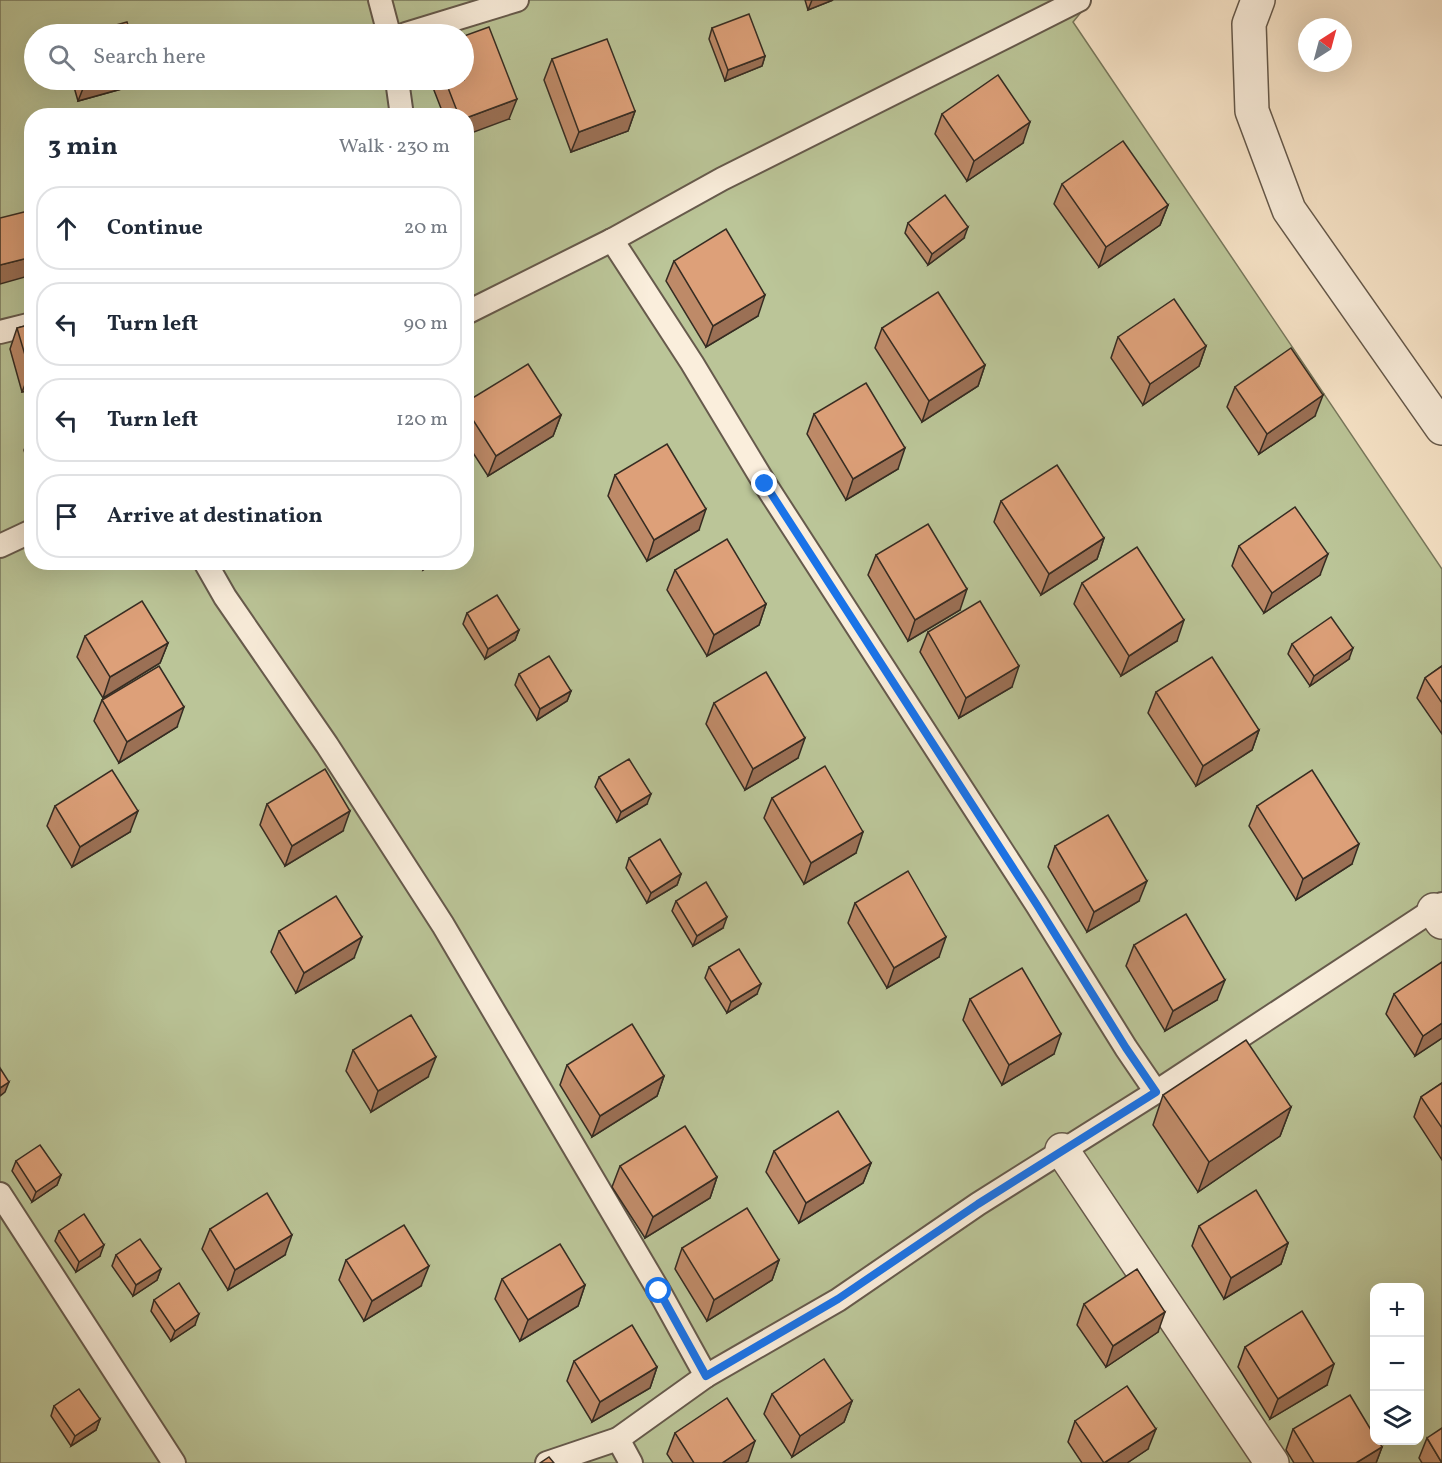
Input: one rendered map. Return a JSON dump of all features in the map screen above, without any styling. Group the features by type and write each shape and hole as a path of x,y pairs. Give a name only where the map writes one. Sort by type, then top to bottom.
{"street":[{"path":"1258,0 1249,24 1252,111 1289,210 1442,428"},
{"path":"1062,1150 1272,1463"}],"lane":[{"path":"380,0 386,24"},
{"path":"439,24 517,0"},
{"path":"474,309 612,240 722,179 1079,0"},
{"path":"398,90 401,108"},
{"path":"612,240 692,363 765,484 1156,1092"},
{"path":"0,332 24,326"},
{"path":"0,546 24,535"},
{"path":"210,570 225,597 327,745 442,925 659,1291 706,1376"},
{"path":"547,1463 618,1439 706,1376 838,1299 978,1204 1439,912"},
{"path":"0,1194 174,1463"},
{"path":"618,1439 632,1463"}],"green space":[{"path":"0,0 1091,0 1073,22 1442,569 1442,1463 0,1463"}],"building":[{"path":"749,14 765,56 728,70 712,28"},
{"path":"489,27 517,99 474,115 474,108 456,108 449,90 474,90 474,32"},
{"path":"607,39 635,111 579,132 552,59"},
{"path":"998,75 1030,122 974,161 942,114"},
{"path":"1123,141 1168,205 1106,247 1062,184"},
{"path":"945,195 968,227 932,254 908,223"},
{"path":"24,212 24,259 0,265 0,218"},
{"path":"726,229 765,295 713,326 674,261"},
{"path":"938,292 985,365 929,401 882,328"},
{"path":"1174,299 1206,346 1150,384 1118,337"},
{"path":"24,326 24,352 17,328"},
{"path":"1291,348 1323,395 1267,434 1235,387"},
{"path":"528,364 561,415 496,456 474,422 474,397"},
{"path":"866,383 905,448 853,479 814,414"},
{"path":"667,444 706,509 654,540 615,475"},
{"path":"1057,465 1104,538 1049,574 1001,501"},
{"path":"1295,507 1328,554 1272,593 1239,546"},
{"path":"928,524 967,589 915,620 876,555"},
{"path":"727,539 766,604 714,635 675,570"},
{"path":"1137,547 1184,620 1129,656 1082,583"},
{"path":"497,595 519,630 488,649 467,613"},
{"path":"142,601 168,643 110,677 85,636"},
{"path":"980,601 1019,666 966,698 928,632"},
{"path":"1331,617 1353,648 1314,676 1292,644"},
{"path":"549,656 571,691 540,709 519,674"},
{"path":"1212,657 1259,730 1203,766 1156,692"},
{"path":"159,666 184,707 127,742 102,700"},
{"path":"1442,666 1442,703 1425,678"},
{"path":"766,672 805,738 753,769 714,703"},
{"path":"629,759 651,794 621,812 599,777"},
{"path":"825,766 863,832 811,863 772,798"},
{"path":"325,769 350,811 292,846 267,804"},
{"path":"112,770 138,811 80,847 55,806"},
{"path":"1312,770 1359,844 1303,879 1257,806"},
{"path":"1108,815 1147,881 1094,912 1055,846"},
{"path":"660,839 681,874 651,893 629,858"},
{"path":"908,871 946,937 894,968 855,903"},
{"path":"706,882 727,917 697,936 676,901"},
{"path":"336,896 362,937 304,973 279,931"},
{"path":"1186,914 1225,980 1173,1011 1134,945"},
{"path":"739,949 761,984 731,1002 709,967"},
{"path":"1442,962 1442,1023 1423,1036 1394,994"},
{"path":"1022,968 1061,1034 1009,1065 970,999"},
{"path":"411,1015 436,1057 378,1091 353,1050"},
{"path":"632,1024 664,1076 600,1116 567,1065"},
{"path":"1246,1040 1291,1107 1209,1162 1163,1095"},
{"path":"0,1068 9,1082 0,1088"},
{"path":"1442,1083 1442,1128 1421,1097"},
{"path":"838,1111 871,1163 806,1203 774,1151"},
{"path":"685,1126 717,1177 653,1217 620,1166"},
{"path":"40,1145 61,1175 36,1192 16,1161"},
{"path":"1256,1190 1288,1243 1231,1278 1199,1226"},
{"path":"267,1193 292,1235 235,1270 210,1229"},
{"path":"747,1208 779,1260 714,1300 682,1248"},
{"path":"84,1214 104,1245 79,1262 59,1231"},
{"path":"404,1225 429,1266 372,1301 346,1260"},
{"path":"140,1239 161,1269 136,1285 116,1255"},
{"path":"560,1244 585,1285 528,1320 502,1279"},
{"path":"1137,1269 1165,1312 1113,1346 1084,1304"},
{"path":"179,1283 199,1314 175,1331 154,1300"},
{"path":"1302,1311 1334,1364 1278,1399 1245,1347"},
{"path":"632,1325 657,1367 600,1402 574,1361"},
{"path":"824,1359 852,1401 800,1436 772,1394"},
{"path":"1127,1386 1156,1429 1104,1463 1075,1421"},
{"path":"79,1389 100,1419 75,1436 54,1406"},
{"path":"1350,1395 1370,1428 1370,1445 1382,1447 1356,1463 1314,1463 1293,1429"},
{"path":"727,1398 755,1441 722,1463 694,1463 675,1433"},
{"path":"1442,1428 1442,1463 1427,1438"},
{"path":"549,1457 554,1463 540,1463"}],"route":[{"path":"659,1291 706,1376 838,1299 978,1204 1156,1092 765,484"}]}
